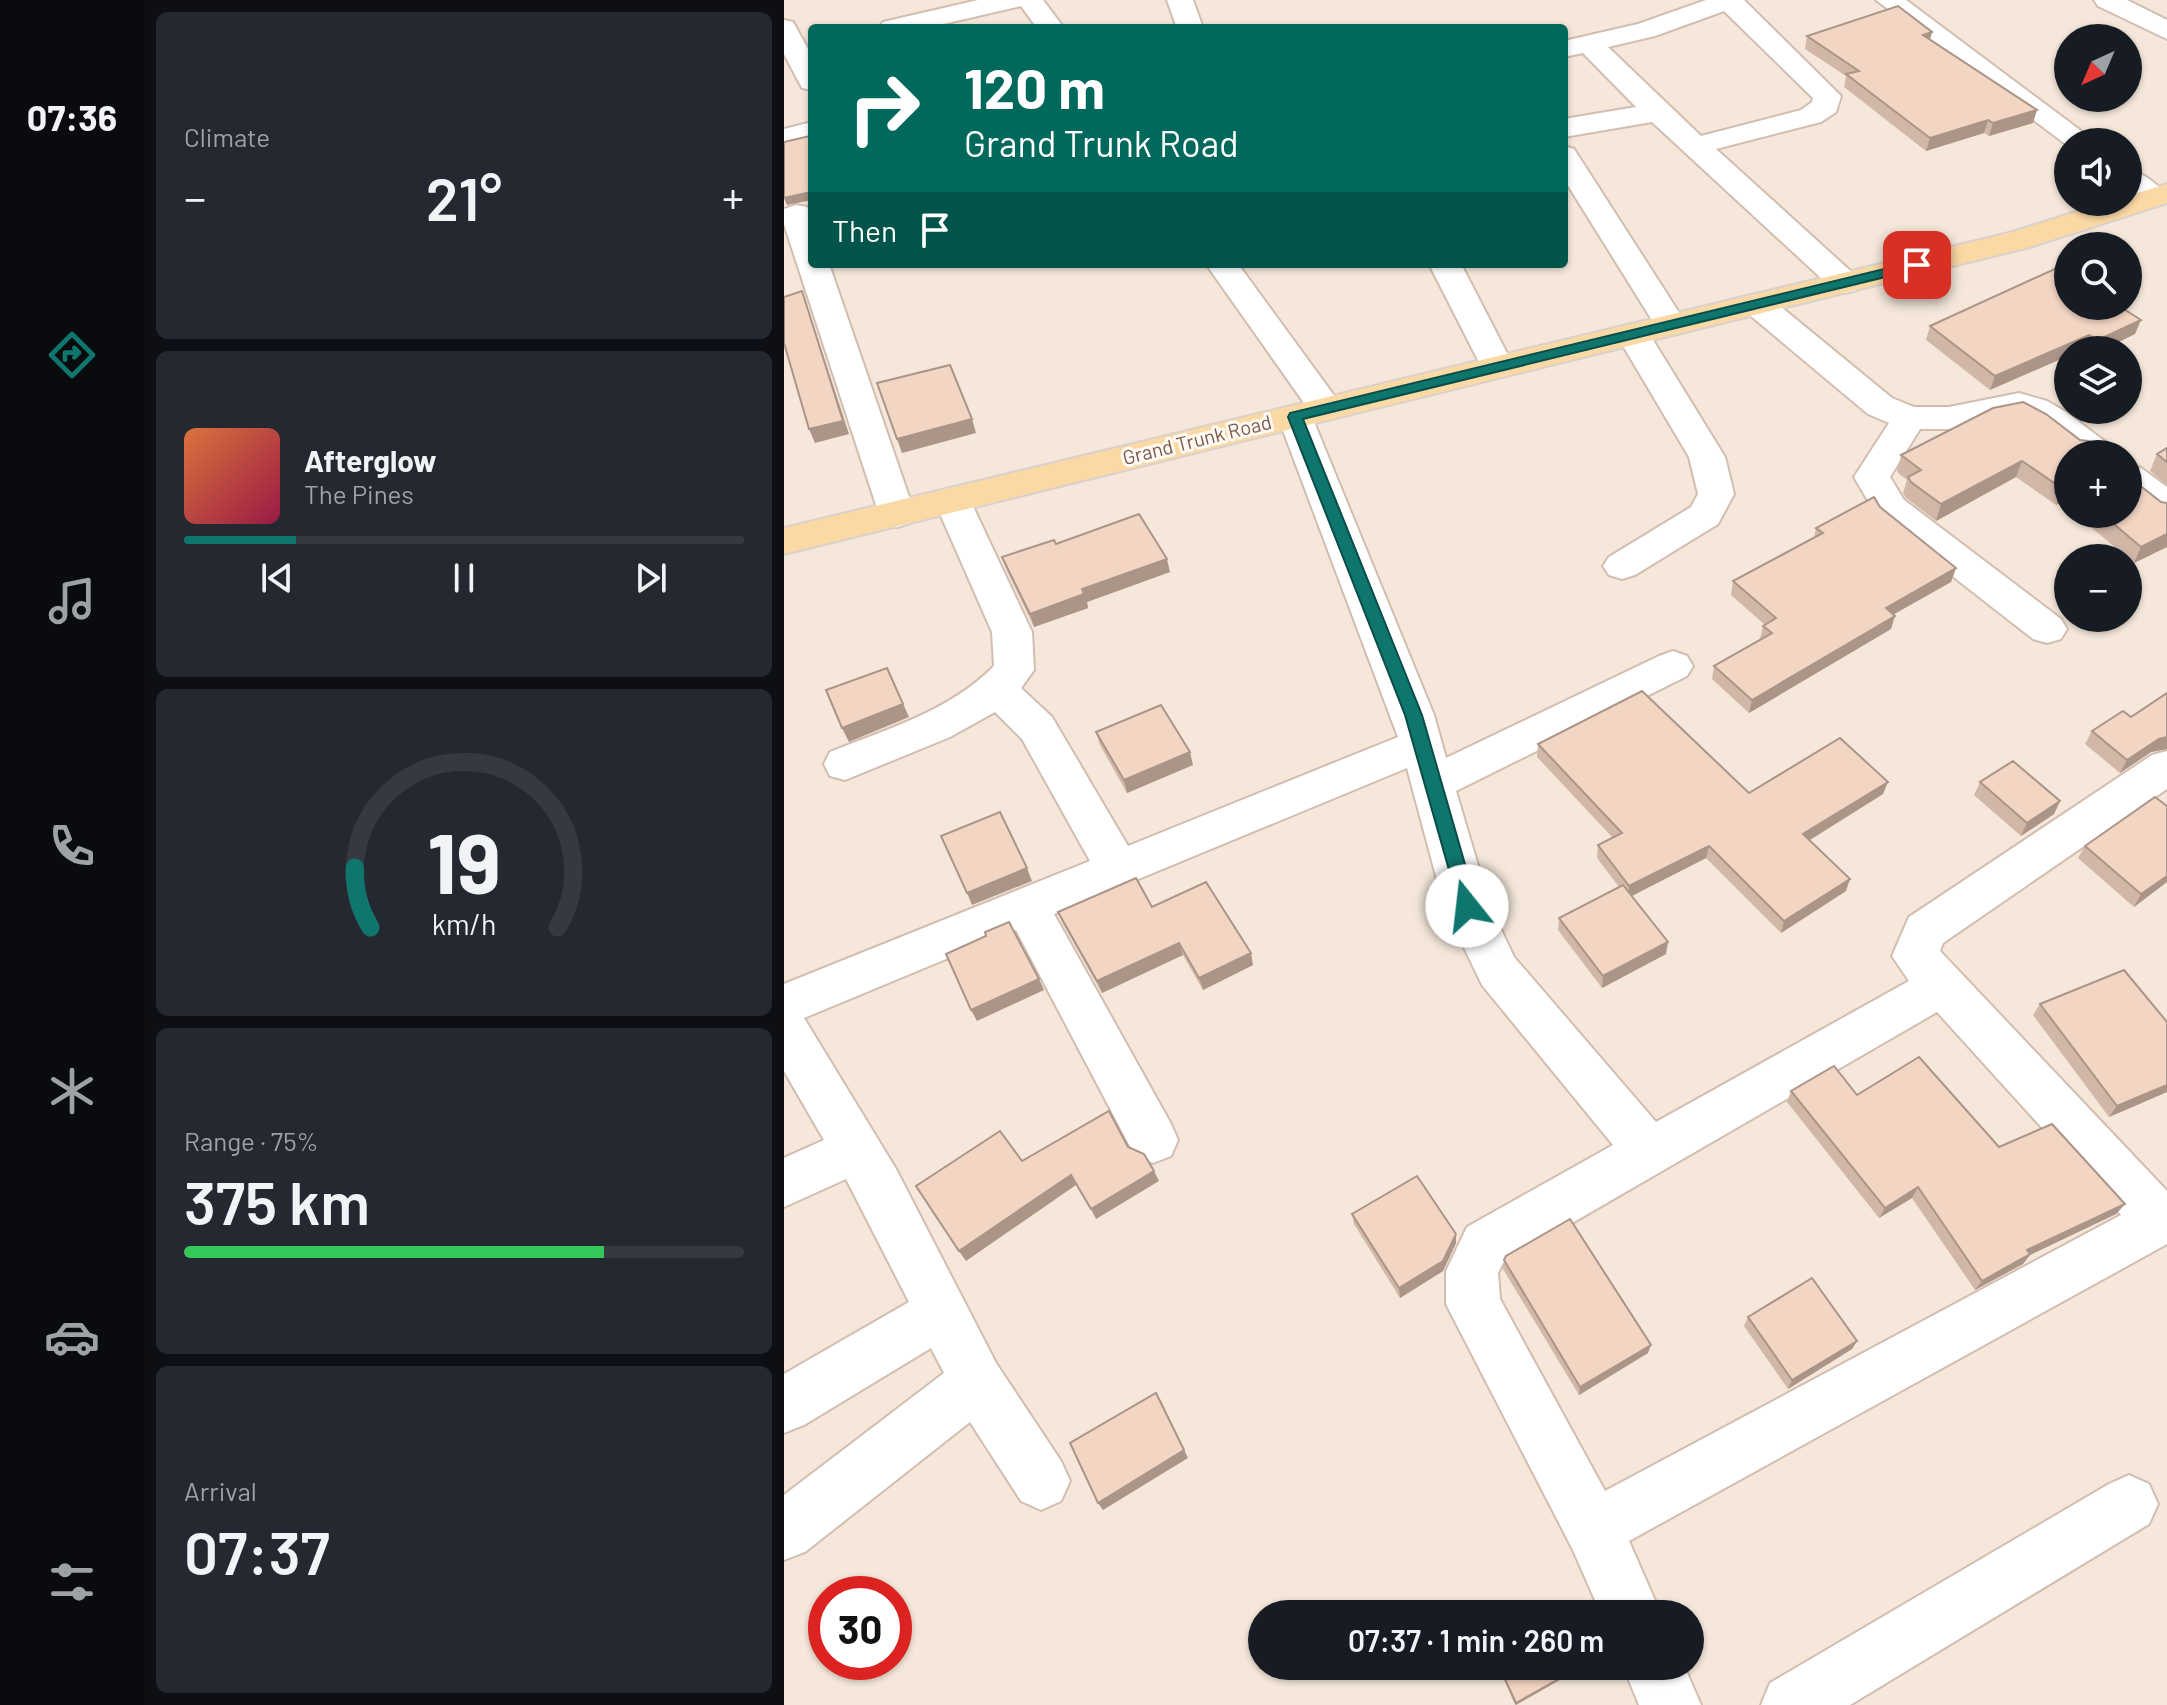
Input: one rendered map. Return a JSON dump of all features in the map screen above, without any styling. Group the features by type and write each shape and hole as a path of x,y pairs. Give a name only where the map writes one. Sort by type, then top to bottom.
{"main road":[{"name":"Grand Trunk Road","path":"784,541 2019,240 2149,190"}],"street":[{"path":"909,24 1012,0"},
{"path":"1030,0 1048,24"},
{"path":"1180,0 1189,24"},
{"path":"1889,0 2062,128"},
{"path":"2107,0 2167,31"},
{"path":"1576,46 1646,30 1730,1 1827,96 1826,106 1811,116 1695,146"},
{"path":"793,45 808,74"},
{"path":"1576,46 1658,112 1845,283"},
{"path":"1568,127 1658,112"},
{"path":"784,138 808,132"},
{"path":"1568,161 1671,325"},
{"path":"796,214 808,251"},
{"path":"814,268 897,514"},
{"path":"1224,268 1310,413 1413,715 1467,906 1498,971 1650,1152"},
{"path":"1447,268 1497,367"},
{"path":"1757,304 1880,406 1910,418 1949,418 2019,404 2054,420 2080,440"},
{"path":"1622,566 1705,515 1716,494 1707,457 1633,334"},
{"path":"1910,418 1872,477 1878,491 1891,509 2047,629"},
{"path":"2142,487 2167,506"},
{"path":"845,764 967,710 998,690 1014,670 1012,632 952,500"},
{"path":"784,1005 1118,869 1427,764 1673,666"},
{"path":"998,690 1037,728 1118,869"},
{"path":"1594,1529 2164,1218 1915,956 1925,931 2167,767"},
{"path":"1026,906 1153,1140"},
{"path":"1625,1600 1594,1529 1473,1304 1472,1271 1485,1245 1941,986"},
{"path":"784,1027 856,1150 977,1382 1041,1481"},
{"path":"784,1183 856,1150"},
{"path":"784,1405 942,1312"},
{"path":"784,1531 977,1382"},
{"path":"1792,1705 2129,1504"},
{"path":"1659,1680 1670,1705"}],"shaded area":[{"path":"784,0 2167,0 2167,1705 784,1705"}],"building":[{"path":"1898,6 1932,32 1923,35 2037,110 1993,123 1988,120 1930,138 1846,74 1859,71 1807,36"},
{"path":"808,136 808,193 784,198 784,142"},
{"path":"2054,269 2054,320 2141,320 2107,336 2054,336 2054,350 1995,376 1930,326"},
{"path":"802,291 843,421 809,429 784,343 784,297"},
{"path":"950,365 972,419 897,439 877,383"},
{"path":"2023,402 2046,414 2054,420 2054,424 2059,424 2080,440 2054,440 2054,483 2022,461 1941,504 1911,482 1908,477 1921,470 1901,455 1993,408"},
{"path":"2167,448 2167,462 2157,454"},
{"path":"2142,487 2167,503 2167,534 2142,546 2119,528 2142,528"},
{"path":"1874,497 1880,507 1956,568 1886,608 1895,616 1752,700 1714,666 1772,633 1763,626 1776,618 1733,581 1823,533 1816,528"},
{"path":"1139,514 1167,559 1082,589 1084,594 1030,614 1002,557 1054,540 1056,544"},
{"path":"887,668 903,704 842,728 826,690"},
{"path":"1642,691 1749,793 1840,738 1888,782 1803,834 1850,879 1784,921 1709,846 1629,886 1598,845 1622,833 1538,744"},
{"path":"2167,693 2167,737 2127,760 2092,731 2123,711 2131,717"},
{"path":"1161,705 1190,752 1124,780 1096,732"},
{"path":"2013,761 2060,801 2027,823 1980,782"},
{"path":"2155,797 2167,806 2167,876 2141,894 2085,846"},
{"path":"1000,812 1027,868 967,893 941,836"},
{"path":"1136,878 1152,907 1206,882 1251,953 1199,978 1179,943 1097,981 1058,912"},
{"path":"1623,885 1668,942 1603,976 1559,918"},
{"path":"1009,922 1039,979 971,1010 946,954"},
{"path":"2124,970 2167,1022 2167,1085 2117,1106 2040,1004"},
{"path":"1919,1057 1999,1147 2052,1124 2125,1204 2027,1250 2030,1254 1982,1281 1918,1187 1885,1208 1791,1091 1834,1066 1857,1095"},
{"path":"1109,1111 1128,1147 1144,1154 1154,1171 1091,1209 1071,1175 959,1251 916,1186 1000,1131 1022,1161"},
{"path":"1417,1176 1456,1234 1443,1261 1399,1288 1352,1214"},
{"path":"1570,1219 1651,1345 1580,1387 1504,1260"},
{"path":"1812,1278 1857,1341 1792,1380 1748,1317"},
{"path":"1156,1393 1184,1450 1098,1503 1070,1443"},
{"path":"1505,1680 1557,1680 1516,1703"}],"route":[{"path":"1467,906 1413,715 1295,417 1917,265"}]}
